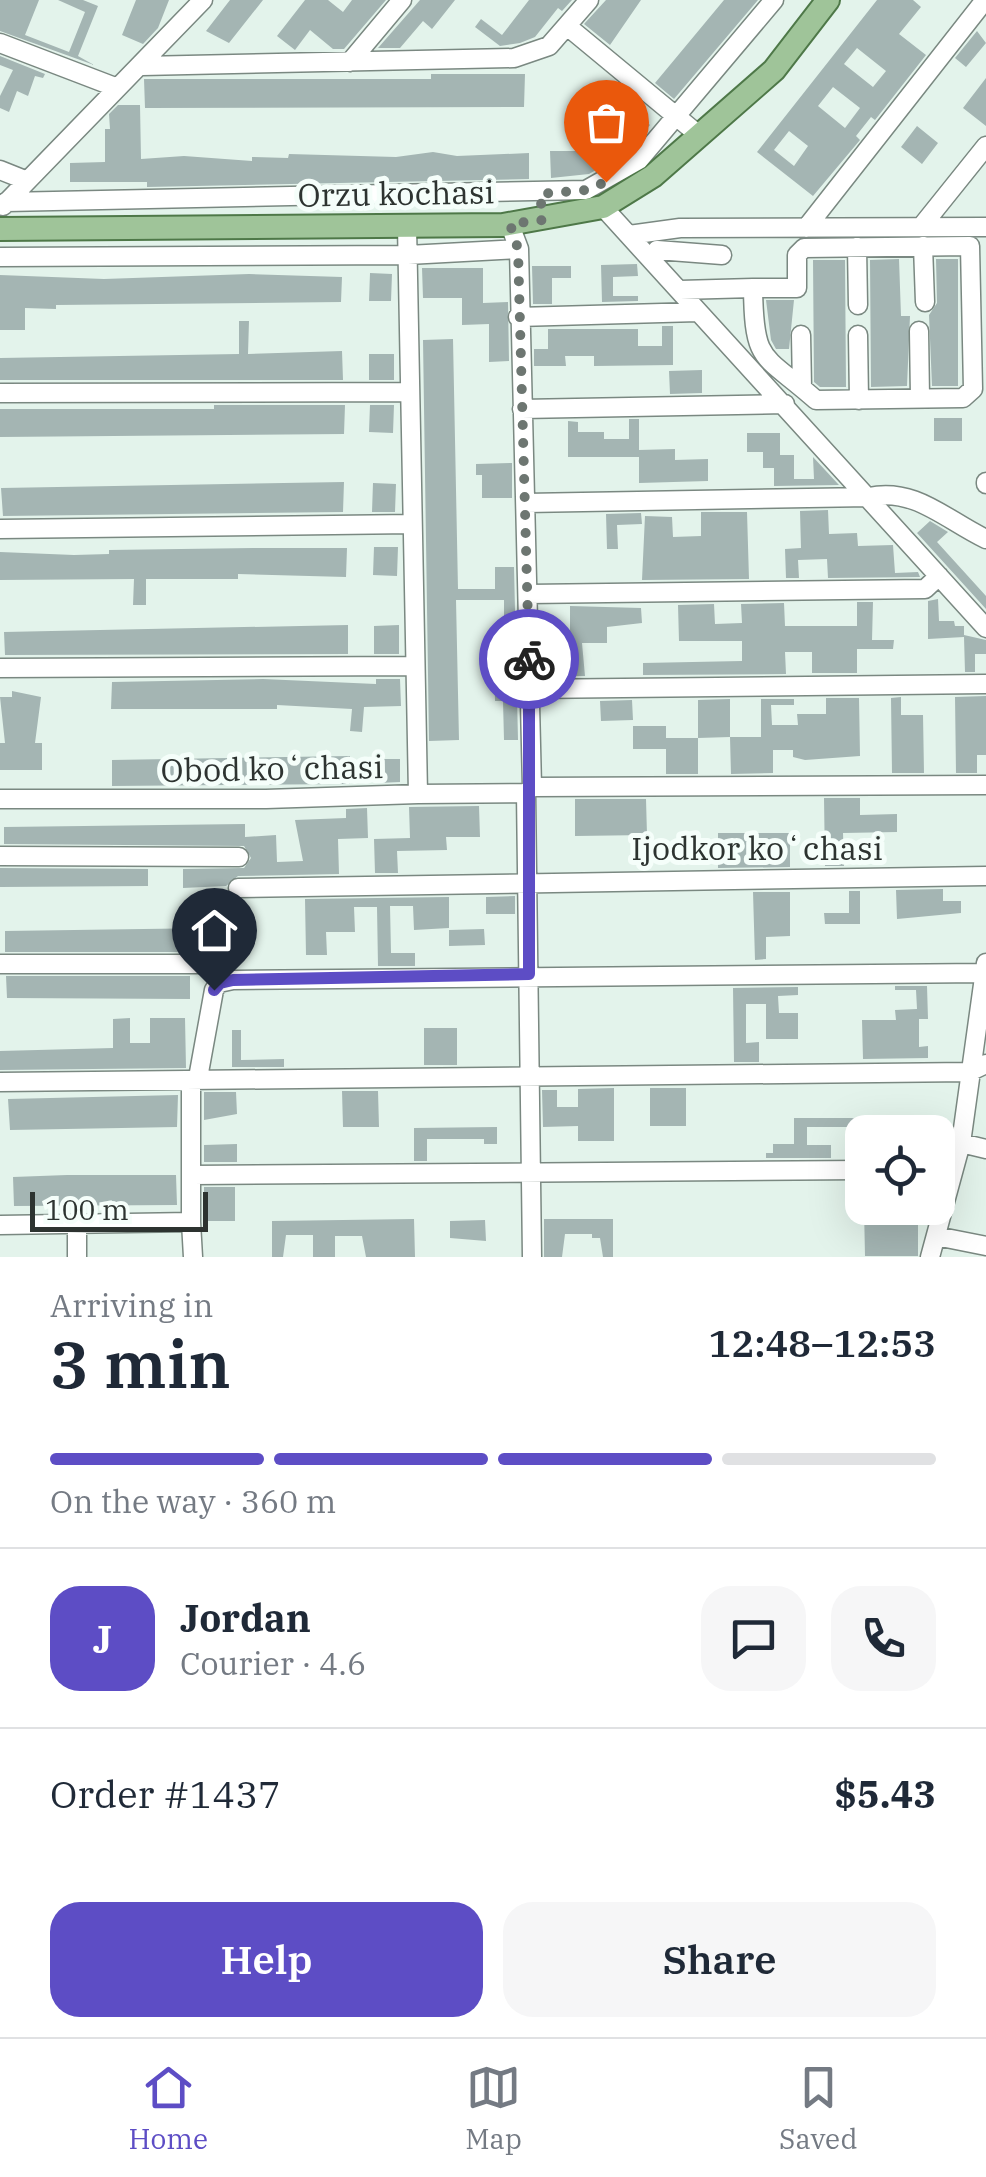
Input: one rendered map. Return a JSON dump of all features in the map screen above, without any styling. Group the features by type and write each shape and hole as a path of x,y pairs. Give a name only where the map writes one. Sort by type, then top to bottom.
{"main road":[{"name":"Orzu kochasi","path":"0,229 510,224 603,206 646,168 700,136 774,70 828,0"}],"street":[{"path":"3,206 203,0"},
{"path":"350,62 402,0"},
{"path":"142,66 531,56 567,26 589,0"},
{"path":"3,206 586,190 646,168 677,116 774,0"},
{"path":"806,228 985,0"},
{"path":"567,26 700,136"},
{"path":"0,43 115,88"},
{"path":"925,302 922,236 986,146"},
{"path":"0,170 25,180"},
{"path":"540,194 543,220"},
{"path":"603,206 986,628"},
{"path":"510,224 518,249 529,594 532,1257"},
{"name":"Obod koʻchasi","path":"0,799 247,800 418,794 407,226"},
{"path":"629,235 680,228 806,228 922,236 978,245 972,310 973,390 969,397 816,400 758,351 753,288"},
{"path":"680,290 797,288 797,255 804,248 857,247 986,228"},
{"path":"857,247 858,305"},
{"path":"0,257 408,255 518,249"},
{"path":"651,258 657,250 722,256"},
{"path":"972,310 986,282"},
{"path":"518,317 698,312"},
{"path":"919,331 920,398"},
{"path":"801,335 802,388"},
{"path":"858,336 858,400"},
{"path":"0,393 410,392"},
{"path":"522,409 785,404"},
{"path":"526,503 869,497 892,492 909,495 986,538"},
{"path":"0,529 412,524"},
{"path":"529,594 924,590 939,576"},
{"path":"0,668 414,666"},
{"path":"529,690 986,684"},
{"name":"Ijodkor koʻchasi","path":"418,794 986,785"},
{"path":"0,856 239,857"},
{"name":"Ijodkor koʻchasi","path":"238,888 529,880 986,876"},
{"path":"0,964 210,964"},
{"path":"193,1257 195,1080 214,990 220,983 985,968 978,1068 961,1144 955,1154"},
{"path":"0,1082 978,1068"},
{"path":"961,1144 986,1150"},
{"path":"193,1175 845,1170"},
{"path":"0,1225 191,1222"},
{"path":"77,1225 77,1257"},
{"path":"930,1257 938,1225"},
{"path":"936,1236 986,1246"}],"building":[{"path":"0,0 39,0 25,35 69,52 85,12 58,0 83,0 98,6 78,56 94,65 0,31"},
{"path":"136,0 169,0 158,28 143,44 122,35"},
{"path":"230,0 263,0 229,43 206,31"},
{"path":"305,0 328,0 343,12 352,0 386,0 344,49 333,49 310,30 295,50 277,36"},
{"path":"420,0 455,0 432,29 423,21 400,48 378,48"},
{"path":"529,0 572,0 562,11 558,8 535,37 520,43 500,46 475,27 481,19 502,35"},
{"path":"606,0 641,0 610,45 584,24"},
{"path":"724,0 758,0 674,99 655,83"},
{"path":"877,0 913,0 921,7 899,34 926,55 875,120 871,117 856,136 860,140 813,196 757,152","holes":["857,48 886,71 873,87 844,64","833,87 860,108 845,128 818,106","789,131 808,146 794,166 774,150"]},
{"path":"977,31 986,43 966,67 955,58"},
{"path":"0,56 45,74 43,78 35,76 28,96 17,91 9,112 0,108 0,96 13,70 0,65"},
{"path":"431,74 525,74 524,107 145,108 144,79 431,79"},
{"path":"986,78 986,126 963,108"},
{"path":"118,105 140,105 141,159 184,156 252,161 252,157 288,158 289,154 396,157 433,152 457,156 529,153 529,179 147,187 147,182 70,182 70,163 105,162 105,129 110,129 109,114"},
{"path":"630,107 650,125 622,155 589,174 551,178 550,151 585,151 608,138"},
{"path":"917,126 938,143 922,164 901,147"},
{"path":"899,259 901,316 910,316 907,386 871,387 870,260"},
{"path":"936,259 958,259 958,386 932,386 929,315 937,303"},
{"path":"813,260 845,260 846,387 820,387 814,382"},
{"path":"637,264 638,276 613,277 613,296 638,296 638,301 602,302 601,265"},
{"path":"532,266 571,266 571,278 552,278 552,304 533,304"},
{"path":"422,268 483,268 483,303 508,302 509,361 489,362 489,324 462,325 462,298 423,298"},
{"path":"370,273 392,274 391,301 369,301"},
{"path":"249,274 342,277 341,302 56,305 56,309 25,308 25,330 0,330 0,275 104,279"},
{"path":"766,300 794,300 789,349 776,349 771,340"},
{"path":"239,321 249,321 248,354 342,351 343,380 0,380 0,358 239,354"},
{"path":"662,326 673,326 673,365 594,366 594,356 565,356 566,366 534,366 534,349 548,349 548,329 638,329 638,346 662,346"},
{"path":"453,339 458,589 495,589 495,567 514,567 518,740 504,740 503,701 495,701 494,666 485,666 485,635 504,634 504,600 456,600 459,740 429,741 423,340"},
{"path":"369,354 394,354 394,380 369,380"},
{"path":"702,370 702,393 670,394 669,371"},
{"path":"214,405 345,405 344,434 0,437 0,409 214,409"},
{"path":"370,405 394,405 393,433 369,432"},
{"path":"934,418 962,418 962,441 934,441"},
{"path":"629,419 639,419 639,457 568,457 568,421 578,422 578,432 604,432 604,439 629,439"},
{"path":"747,433 780,433 780,455 794,455 794,479 814,479 813,457 839,485 774,486 774,468 763,468 763,452 747,452"},
{"path":"675,449 675,460 708,459 708,481 639,483 639,450"},
{"path":"512,463 512,498 482,498 482,475 476,475 476,464"},
{"path":"344,482 343,512 3,516 1,488"},
{"path":"373,483 396,484 395,512 372,512"},
{"path":"828,510 829,534 857,533 858,546 893,545 895,573 918,572 920,577 828,578 827,559 798,560 799,578 786,578 785,549 801,548 800,511"},
{"path":"701,512 747,512 749,579 642,580 645,516 672,517 673,537 701,536"},
{"path":"641,513 642,524 617,525 618,549 607,549 606,514"},
{"path":"930,521 948,532 937,542 986,596 986,609 917,533"},
{"path":"374,547 398,547 397,576 373,575"},
{"path":"347,548 346,577 238,574 238,579 146,579 146,605 133,605 134,579 0,580 0,552 74,555 109,554 109,550"},
{"path":"938,599 939,621 954,621 955,626 964,626 964,635 986,640 986,654 975,654 975,672 965,672 964,637 928,639 928,601"},
{"path":"857,602 873,602 872,640 894,640 893,649 857,649 857,673 812,673 812,652 785,652 786,674 643,675 643,663 742,661 742,641 679,641 678,605 714,604 715,624 742,623 741,604 784,603 785,626 857,626"},
{"path":"570,606 641,608 642,623 607,627 607,643 582,643 585,676 570,676 570,643 541,644 541,630 570,630"},
{"path":"348,625 348,654 5,655 4,632"},
{"path":"399,625 399,654 374,654 374,626"},
{"path":"263,679 376,684 376,679 400,679 401,706 364,707 362,732 350,731 352,709 277,705 277,709 111,709 112,682"},
{"path":"12,691 41,697 35,743 42,743 42,770 0,770 0,743 5,743 0,697 12,697"},
{"path":"986,696 986,755 977,755 977,773 956,773 955,697"},
{"path":"901,697 901,715 923,715 924,773 892,773 891,698"},
{"path":"826,698 859,698 860,756 805,760 793,757 793,750 773,750 773,773 731,774 730,737 761,737 761,699 794,699 794,705 771,705 772,725 798,725 797,714 826,714"},
{"path":"730,699 730,737 698,738 698,700"},
{"path":"632,700 633,720 601,721 600,701"},
{"path":"633,726 666,726 666,738 698,738 698,774 666,774 666,749 633,749"},
{"path":"350,756 350,784 112,786 112,760"},
{"path":"378,759 400,759 400,782 378,783"},
{"path":"824,798 860,798 860,815 897,814 897,832 843,833 844,866 825,866"},
{"path":"575,799 646,799 647,835 575,836"},
{"path":"479,806 480,837 446,837 447,850 397,851 398,873 375,873 374,839 410,838 409,807"},
{"path":"367,808 368,838 338,839 339,874 238,876 226,886 183,888 183,869 244,868 251,858 244,846 4,844 4,827 245,824 245,837 276,835 277,862 303,861 295,820 346,818 346,809"},
{"path":"718,833 790,833 790,867 718,868"},
{"path":"0,868 148,869 148,886 0,887"},
{"path":"943,889 943,901 961,901 961,913 897,919 896,890"},
{"path":"849,891 860,891 860,924 825,924 824,913 849,913"},
{"path":"753,892 790,892 790,936 766,937 766,959 755,960"},
{"path":"515,896 515,914 486,914 486,897"},
{"path":"449,897 449,928 414,930 413,906 390,906 391,953 415,953 415,966 378,966 377,907 354,907 355,932 326,932 327,955 306,955 305,899"},
{"path":"213,928 213,952 5,952 5,931"},
{"path":"484,929 485,945 449,946 449,930"},
{"path":"6,976 190,976 190,999 7,998"},
{"path":"895,986 927,986 928,1019 919,1019 919,1047 928,1046 928,1058 863,1059 862,1020 896,1020 895,1010 917,1009 916,990 895,990"},
{"path":"798,987 798,995 778,996 779,1013 798,1013 798,1039 766,1039 766,1004 746,1004 746,1043 759,1042 759,1062 734,1062 733,988"},
{"path":"130,1018 130,1043 150,1043 150,1018 185,1018 186,1068 0,1070 0,1051 113,1048 113,1019"},
{"path":"424,1028 457,1028 457,1065 424,1065"},
{"path":"232,1030 241,1030 241,1060 284,1059 284,1067 232,1067"},
{"path":"614,1088 614,1141 578,1141 578,1126 543,1127 542,1090 557,1090 557,1107 578,1107 578,1089"},
{"path":"650,1088 686,1088 686,1126 650,1126"},
{"path":"342,1091 378,1091 379,1127 343,1127"},
{"path":"204,1092 236,1092 237,1114 204,1120"},
{"path":"178,1095 177,1127 10,1130 8,1099"},
{"path":"794,1118 845,1118 845,1127 807,1127 807,1145 831,1145 831,1158 766,1158 766,1153 773,1153 773,1144 794,1144"},
{"path":"497,1127 497,1144 484,1144 484,1139 427,1139 427,1161 414,1161 414,1128"},
{"path":"237,1144 237,1162 204,1162 204,1145"},
{"path":"176,1175 177,1205 14,1206 13,1177"},
{"path":"204,1187 235,1187 235,1221 204,1221"},
{"path":"414,1219 415,1257 366,1257 362,1236 335,1236 335,1257 313,1257 313,1235 286,1235 283,1257 272,1257 272,1221"},
{"path":"544,1219 613,1219 613,1257 603,1257 600,1238 592,1238 592,1234 565,1234 562,1257 544,1257"},
{"path":"485,1220 486,1241 450,1238 450,1221"},
{"path":"864,1225 918,1225 918,1256 865,1256"}],"way so far":[{"path":"529,659 518,249 510,224 543,220 540,194 586,190 606,182"}],"route":[{"path":"214,990 220,983 233,980 529,974 526,793 532,787 529,659"}]}
